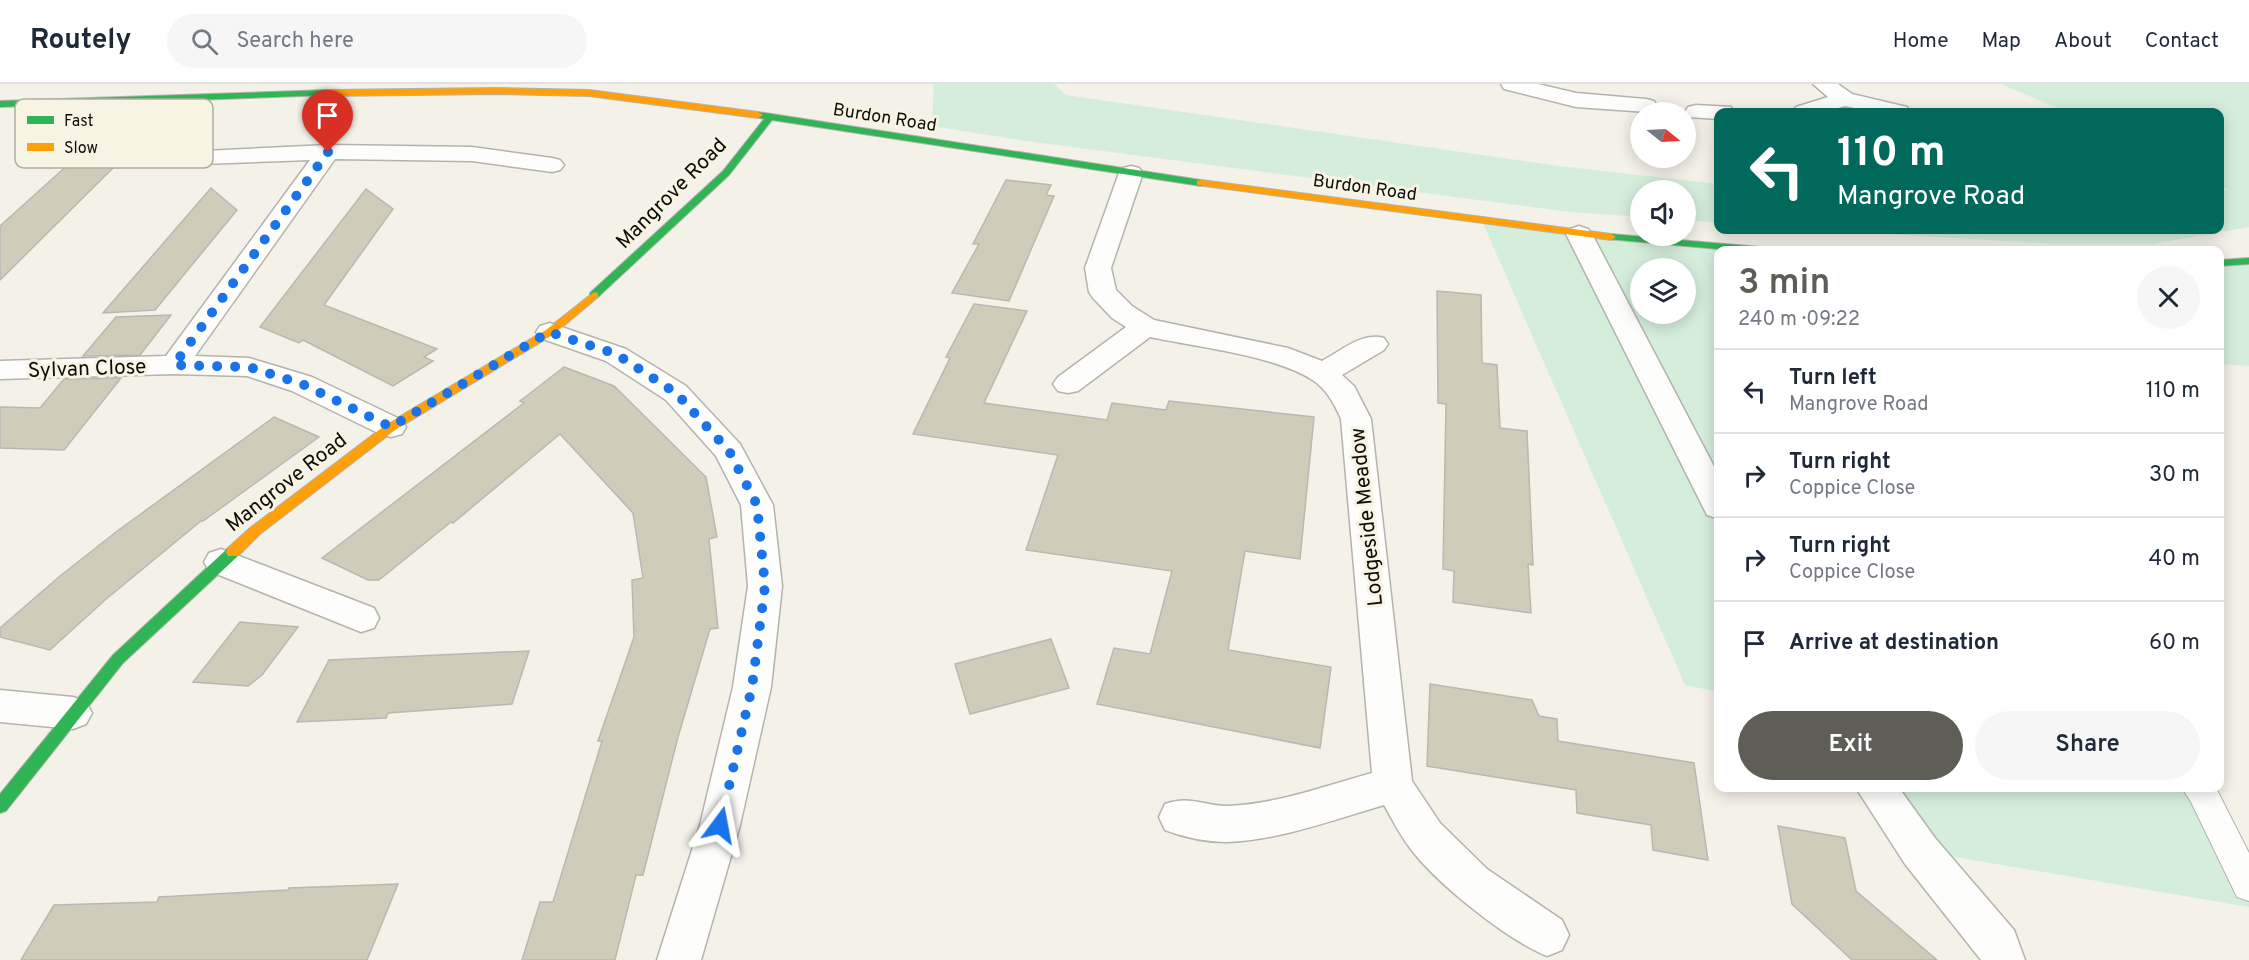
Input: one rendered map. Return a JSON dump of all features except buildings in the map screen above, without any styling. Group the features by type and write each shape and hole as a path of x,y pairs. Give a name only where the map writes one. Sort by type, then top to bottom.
{"street":[{"path":"1512,84 1576,100 1630,105"},
{"path":"1824,84 1844,99 1882,108"},
{"name":"Burdon Road","path":"156,99 592,88 1131,173 1579,234 1715,246"},
{"path":"0,104 16,91"},
{"path":"1816,108 1844,99"},
{"name":"Burdon Road","path":"0,104 15,104"},
{"path":"1696,112 1714,112"},
{"name":"Mangrove Road","path":"0,806 118,658 255,531 391,427 549,332 625,268 726,173 770,117"},
{"path":"174,365 328,152"},
{"path":"213,157 328,152 472,154 552,165"},
{"name":"Lodgeside Meadow","path":"1131,173 1098,268 1103,292 1122,312 1145,327 1288,357 1323,373 1344,393 1356,419 1393,785 1425,836 1472,883 1547,935"},
{"path":"1579,234 1714,497"},
{"path":"2224,262 2249,261"},
{"path":"1068,384 1145,327"},
{"path":"549,332 616,354 676,393 729,451 757,505 765,586 752,687 720,825 679,960"},
{"path":"1323,373 1374,344"},
{"name":"Sylvan Close","path":"0,370 174,365 249,367 302,384 391,427"},
{"path":"221,562 361,618"},
{"path":"0,706 73,713"},
{"path":"1179,817 1227,824 1283,816 1393,785"},
{"path":"1879,792 1920,851 1998,945 2002,960"}],"lane":[{"path":"2202,792 2249,886"}],"green space":[{"path":"934,84 1054,84 1066,95 1559,166 1683,180 1630,180 1630,216 1570,212 1026,141 938,127 932,123"},
{"path":"2001,84 2249,84 2249,227 2224,231 2224,191 2229,190 2224,188 2224,108 2058,108"},
{"path":"1696,181 1714,183 1714,223 1696,221"},
{"path":"1482,221 1630,236 1630,246 1696,246 1696,243 1722,246 1714,246 1714,691 1685,685"},
{"path":"1888,234 2209,234 2152,244 2056,244"},
{"path":"2249,261 2249,366 2224,364 2224,263"},
{"path":"1879,792 2202,792 2249,886 2249,907 1920,851"}],"traffic: fast":[{"path":"149,99 328,93"},
{"path":"0,104 15,103"},
{"path":"758,115 1201,183"},
{"path":"594,295 726,173 770,117"},
{"path":"1611,237 1714,246"},
{"path":"2224,263 2249,261"},
{"path":"0,806 118,659 233,552"}],"traffic: slow":[{"path":"328,93 497,91 589,93 758,115"},
{"path":"1201,183 1611,237"},
{"path":"233,552 255,531 391,427 550,332 594,295"}],"route":[{"path":"328,152 174,365 249,367 302,384 391,427 549,332 616,354 676,393 729,451 757,505 765,586 752,687 720,825"}]}
